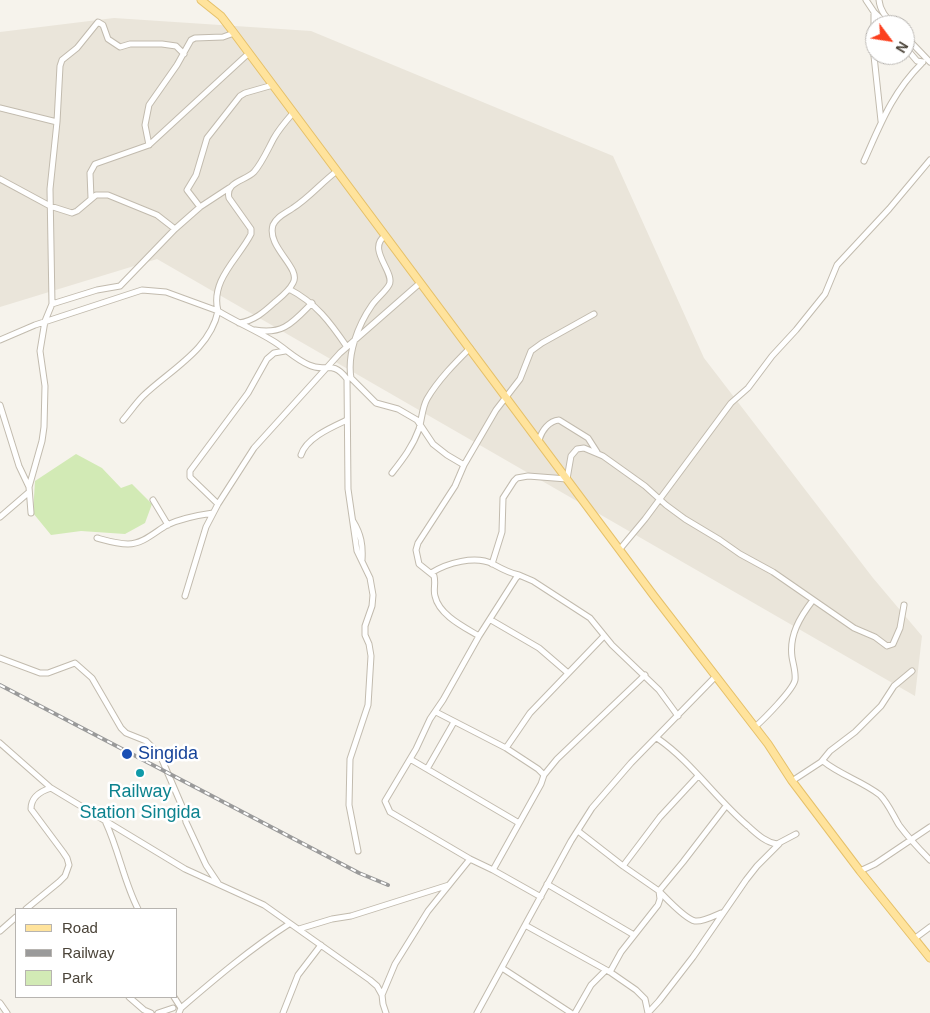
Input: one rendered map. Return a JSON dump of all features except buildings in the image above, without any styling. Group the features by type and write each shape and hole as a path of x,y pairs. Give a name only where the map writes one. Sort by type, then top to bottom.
{"main road":[{"path":"201,0 221,16 755,727 792,781 860,871 930,958"}],"street":[{"path":"866,0 877,15"},
{"path":"879,0 884,15"},
{"path":"874,12 874,50 881,122"},
{"path":"0,517 29,490 44,427 45,386 40,351 45,321 52,304 50,206 57,122 58,77 61,63 77,48 98,22 103,25 108,39 120,47 130,44 162,44 176,46 184,54"},
{"path":"149,145 145,126 150,105 192,39 223,37 234,34"},
{"path":"864,161 881,122 899,89 922,63 929,61 915,46"},
{"path":"91,198 90,172 95,164 149,145 249,54"},
{"path":"915,58 922,63"},
{"path":"200,208 187,190 196,175 207,138 240,96 273,86"},
{"path":"0,108 57,122"},
{"path":"52,304 97,290 120,286 175,230 200,208 257,168 276,135 293,113"},
{"path":"620,549 731,403 748,388 772,356 825,294 837,265 889,209 930,160"},
{"path":"239,323 247,322 260,316 295,281 295,274 274,241 272,232 274,224 281,215 300,204 336,170"},
{"path":"0,179 50,206 72,213 96,195 108,195 157,215 175,230"},
{"path":"123,420 144,395 178,367 209,335 215,324 218,311 218,290 226,272 252,234 251,228 229,198 229,188"},
{"path":"385,236 380,242 379,248 383,264 391,278 390,283 366,314 356,338 350,364 351,378 376,403 398,409 420,423 433,444 464,465"},
{"path":"185,596 202,540 213,513 254,448 347,346 420,283"},
{"path":"289,288 312,303 347,346"},
{"path":"0,340 45,321 142,290 166,292 218,311 273,341 296,358 317,368 328,366 338,370 347,379 348,489 357,551 370,578 373,595 372,606 365,626 365,635 371,656 368,705 350,759 349,805 358,851"},
{"path":"250,329 272,332 280,330 312,303"},
{"path":"479,636 464,627 439,606 434,595 435,580 431,573 418,564 416,550 418,543 448,497 464,465 492,418 520,379 531,351 594,314"},
{"path":"392,473 412,445 424,405 431,393 470,348"},
{"path":"218,504 194,482 190,476 190,471 251,388 267,359 274,354 285,351"},
{"path":"1,408 13,450 29,490 31,513"},
{"path":"302,455 305,447 313,440 328,429 347,420"},
{"path":"538,440 546,427 559,420 588,438 597,453"},
{"path":"492,564 503,525 503,498 514,481 517,478 528,476 567,479 571,456 575,451 584,448 597,453 645,486 659,500 685,519 740,554 773,572 854,628 875,637 889,646 893,644 900,628 904,605"},
{"path":"152,500 168,525"},
{"path":"98,538 116,543 130,544 149,537 168,525 213,513"},
{"path":"431,573 440,567 458,562 478,561 492,564 533,581 590,618 604,636 664,696 678,716"},
{"path":"519,575 508,589 491,620 479,636 436,712 426,726 410,759 385,799 390,812 540,897"},
{"path":"755,727 775,707 794,683 793,635 803,614 813,600"},
{"path":"491,620 539,648 568,672"},
{"path":"506,748 524,720 604,636"},
{"path":"0,658 40,673 48,673 75,663 92,678 121,728 126,733 146,741 160,755 184,811 186,822 206,865 220,884"},
{"path":"792,781 823,761 830,751 855,732 887,698 890,690 912,671"},
{"path":"493,870 541,784 544,775 557,759 645,676"},
{"path":"476,1013 592,808 604,792 716,676"},
{"path":"436,712 506,748 544,775"},
{"path":"427,769 454,722"},
{"path":"657,738 677,754 726,806 762,838 773,844 779,844"},
{"path":"0,742 51,788 185,869 264,905 374,983 382,995"},
{"path":"410,759 519,823"},
{"path":"823,761 840,773 862,783 878,794 911,839 930,860"},
{"path":"623,866 660,818 698,776"},
{"path":"27,908 59,882 68,870 67,858 31,809 31,804 36,795 51,788"},
{"path":"502,968 573,1013 591,985 608,971 658,905 660,899 659,890 726,806"},
{"path":"105,822 113,838 129,889 138,908"},
{"path":"860,871 875,864 930,826"},
{"path":"578,831 623,866 659,890 694,920 704,919 724,911"},
{"path":"648,1013 676,980 757,866 779,844 796,834"},
{"path":"386,1013 382,1004 382,995 406,946 428,911 470,859"},
{"path":"548,884 634,935"},
{"path":"299,929 332,919 351,916 449,885"},
{"path":"0,930 15,918"},
{"path":"169,1013 178,1008 252,949 289,924"},
{"path":"525,925 608,971 642,995 647,1005 648,1013"},
{"path":"914,939 930,927"},
{"path":"283,1013 298,975 321,944"},
{"path":"130,998 151,1013"},
{"path":"0,1003 6,1013"},
{"path":"138,1013 143,1008"},
{"path":"158,1013 178,1008"}],"shaded area":[{"path":"114,18 311,31 613,156 704,358 873,578 922,636 915,696 157,259 0,307 0,32"}],"green space":[{"path":"76,454 102,468 121,488 132,484 152,504 145,523 125,534 81,531 51,535 33,513 35,481"}],"railway":[{"path":"0,685 359,873 388,885"}],"place":[{"name":"Singida","path":"127,754"},
{"name":"Railway Station Singida","path":"140,773"}]}
